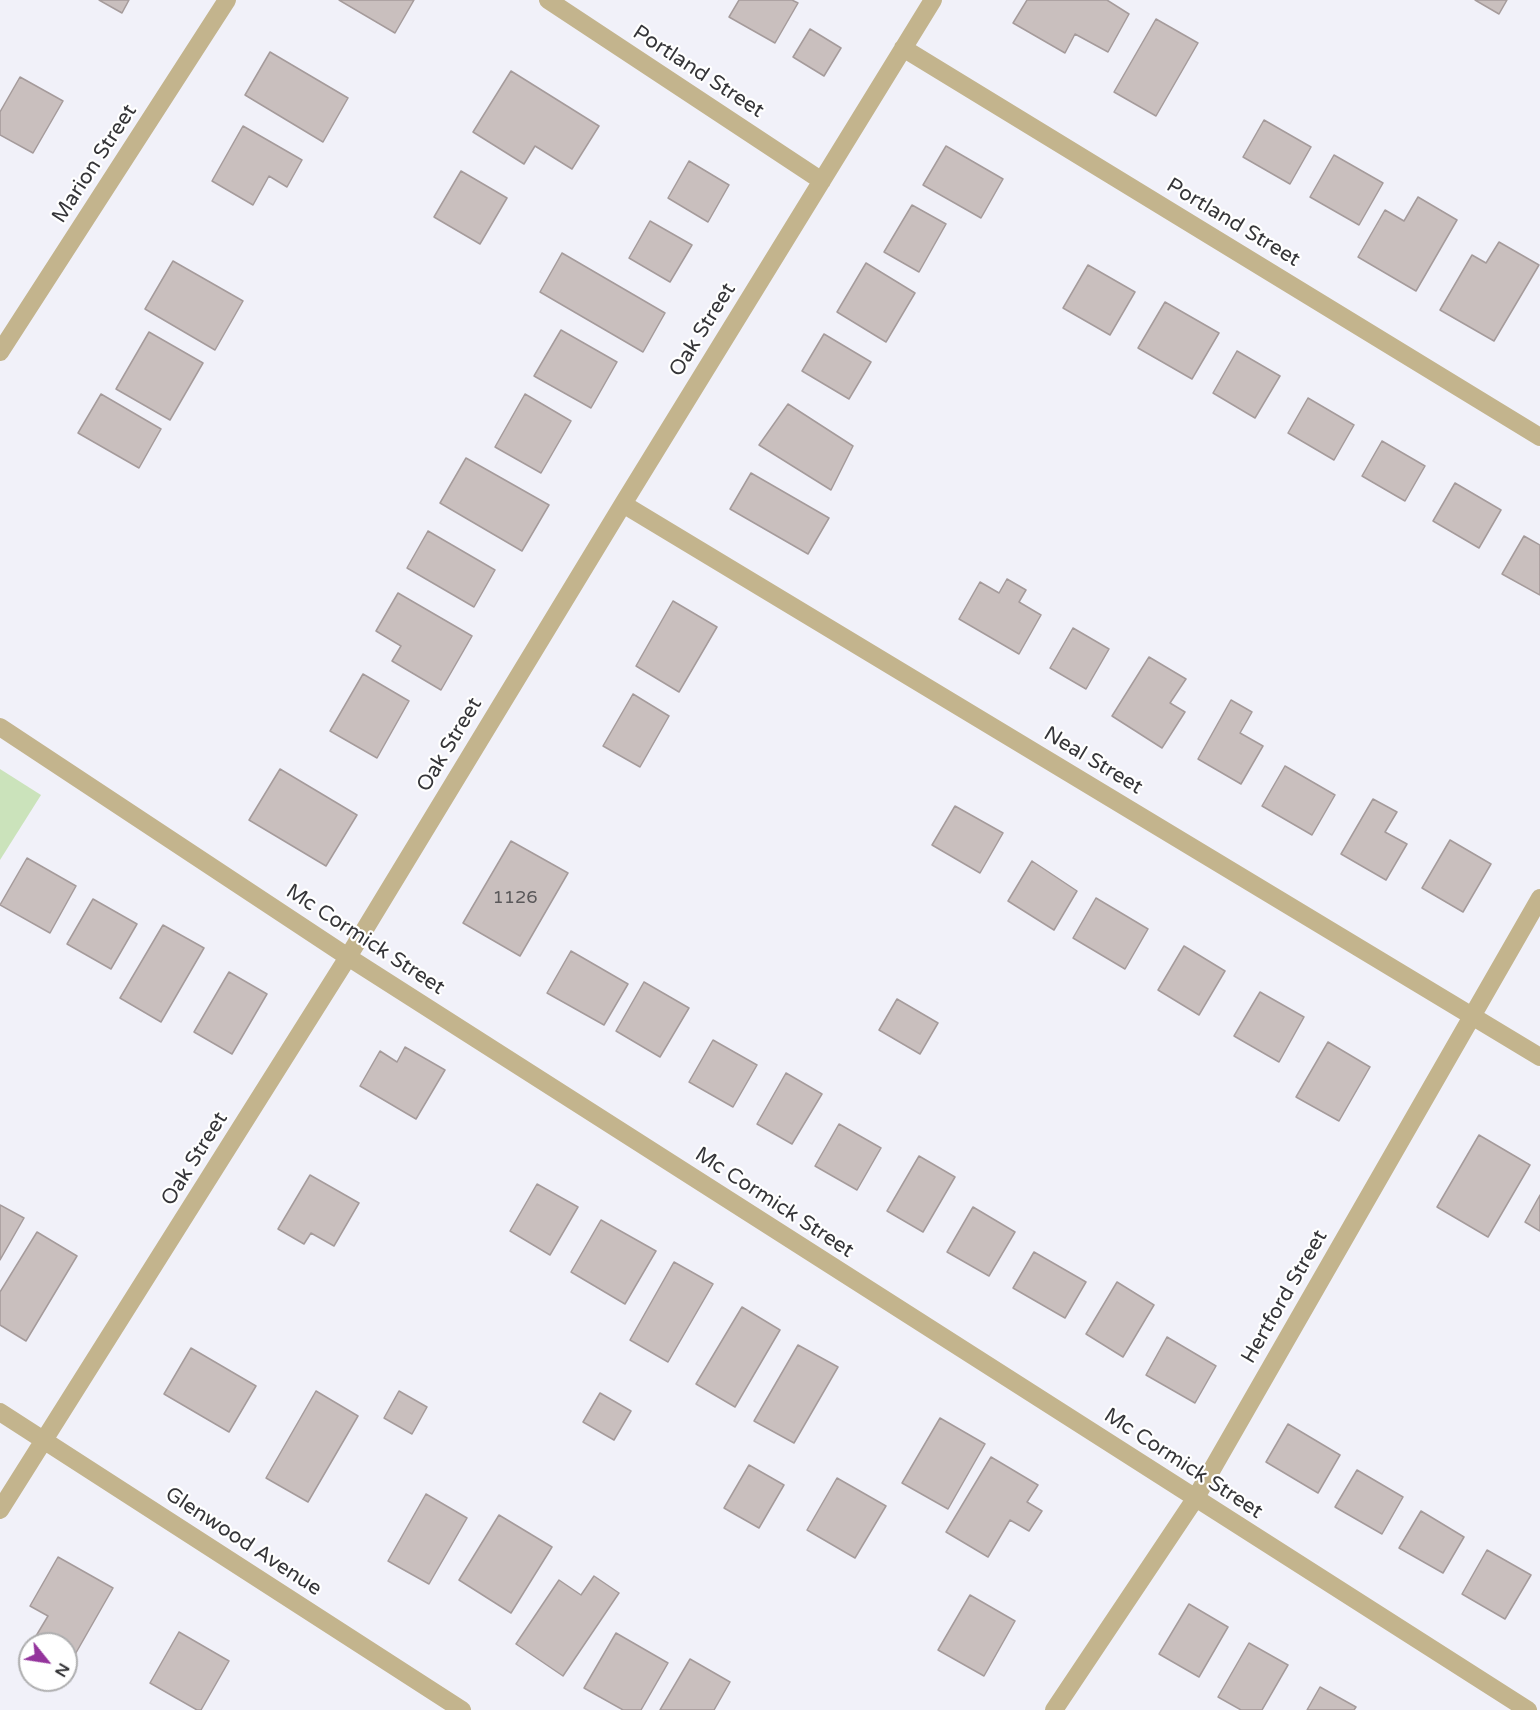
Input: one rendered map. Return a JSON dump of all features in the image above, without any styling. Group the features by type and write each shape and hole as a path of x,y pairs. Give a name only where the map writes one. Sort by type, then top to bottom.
{"street":[{"name":"Marion Street","path":"0,352 227,0"},
{"name":"Portland Street","path":"548,0 822,181"},
{"name":"Oak Street","path":"0,1510 348,957 933,0"},
{"name":"Portland Street","path":"903,48 1540,437"},
{"name":"Neal Street","path":"623,504 1540,1057"},
{"name":"Mc Cormick Street","path":"0,727 348,957 1528,1710"},
{"name":"Hertford Street","path":"1054,1710 1195,1499 1540,898"},
{"name":"Glenwood Avenue","path":"0,1412 462,1710"}],"green space":[{"path":"0,769 41,795 0,860"}],"building":[{"path":"99,0 129,0 122,13"},
{"path":"339,0 414,0 395,33"},
{"path":"739,0 792,0 798,3 775,43 729,17"},
{"path":"1027,0 1107,0 1129,14 1108,52 1075,34 1065,53 1013,23"},
{"path":"1475,0 1507,0 1499,14"},
{"path":"1156,19 1198,43 1156,116 1114,92"},
{"path":"810,29 841,48 824,76 793,57"},
{"path":"270,52 348,98 323,142 245,95"},
{"path":"511,71 599,126 572,169 535,146 524,164 473,132"},
{"path":"20,77 63,101 33,153 0,135 0,112"},
{"path":"1264,120 1311,147 1290,184 1243,157"},
{"path":"243,126 302,160 287,187 269,176 253,205 212,181"},
{"path":"946,146 1003,179 981,218 923,185"},
{"path":"1334,155 1383,183 1359,225 1310,197"},
{"path":"689,161 729,185 708,222 668,198"},
{"path":"461,171 507,198 480,244 434,217"},
{"path":"1418,197 1457,220 1416,291 1358,257 1385,210 1404,221"},
{"path":"912,205 946,224 919,272 884,252"},
{"path":"650,221 692,245 670,282 629,258"},
{"path":"1499,242 1539,265 1494,341 1440,310 1472,255 1486,263"},
{"path":"562,253 665,313 643,352 540,292"},
{"path":"173,261 243,301 215,350 145,309"},
{"path":"866,263 915,293 886,342 837,312"},
{"path":"1088,265 1135,292 1110,335 1063,308"},
{"path":"1165,302 1219,333 1192,379 1138,348"},
{"path":"561,330 617,362 591,408 534,376"},
{"path":"149,332 203,363 170,420 116,389"},
{"path":"824,334 871,362 849,399 802,371"},
{"path":"1237,351 1280,376 1255,418 1213,393"},
{"path":"101,394 161,429 139,468 78,433"},
{"path":"525,394 571,421 541,473 495,447"},
{"path":"1308,398 1354,425 1334,460 1288,433"},
{"path":"788,404 853,446 831,490 759,445"},
{"path":"1382,441 1425,466 1405,501 1362,476"},
{"path":"466,458 549,505 522,551 440,503"},
{"path":"751,473 829,518 808,554 730,509"},
{"path":"1455,483 1501,510 1479,548 1433,521"},
{"path":"428,531 495,570 474,607 407,568"},
{"path":"1524,536 1540,545 1540,595 1502,574"},
{"path":"1007,579 1026,590 1019,602 1041,615 1019,654 959,619 980,582 999,593"},
{"path":"398,593 472,636 441,690 392,661 401,646 376,631"},
{"path":"673,601 717,627 679,692 636,666"},
{"path":"1073,628 1109,649 1086,689 1050,668"},
{"path":"1149,657 1186,679 1170,703 1185,712 1162,748 1112,716"},
{"path":"363,674 409,701 377,758 330,731"},
{"path":"633,694 669,716 640,767 603,746"},
{"path":"1231,700 1252,712 1240,733 1263,746 1241,784 1198,759"},
{"path":"1285,766 1335,795 1312,835 1262,806"},
{"path":"280,769 357,815 326,866 249,820"},
{"path":"1373,799 1397,812 1385,832 1407,844 1386,880 1341,854"},
{"path":"955,806 1003,833 980,873 932,845"},
{"path":"1450,840 1491,864 1463,912 1422,888"},
{"path":"511,841 568,873 520,956 463,923"},
{"path":"27,858 76,886 50,933 0,905"},
{"path":"1032,861 1077,891 1054,930 1008,901"},
{"path":"1096,898 1148,929 1125,969 1073,938"},
{"path":"93,899 137,924 111,969 67,944"},
{"path":"163,925 204,948 161,1022 120,998"},
{"path":"1184,946 1225,971 1199,1015 1158,990"},
{"path":"571,951 628,984 604,1025 547,993"},
{"path":"229,972 267,994 232,1054 194,1032"},
{"path":"644,982 689,1008 660,1057 616,1031"},
{"path":"1260,992 1304,1017 1279,1062 1234,1036"},
{"path":"897,999 938,1023 920,1054 879,1030"},
{"path":"713,1040 757,1065 733,1107 689,1082"},
{"path":"1328,1042 1370,1067 1339,1121 1296,1097"},
{"path":"405,1047 445,1070 416,1119 360,1086 380,1051 397,1062"},
{"path":"786,1073 822,1094 792,1144 757,1124"},
{"path":"839,1124 881,1148 857,1190 815,1166"},
{"path":"1479,1135 1530,1165 1488,1237 1437,1207"},
{"path":"919,1156 955,1177 923,1232 887,1211"},
{"path":"310,1175 359,1203 334,1246 311,1233 304,1244 278,1229"},
{"path":"537,1184 578,1207 550,1255 510,1231"},
{"path":"1540,1195 1540,1231 1525,1222"},
{"path":"0,1205 24,1218 0,1260"},
{"path":"973,1207 1015,1232 989,1276 947,1252"},
{"path":"601,1220 656,1251 625,1304 571,1272"},
{"path":"37,1232 77,1256 26,1341 0,1325 0,1292"},
{"path":"1034,1252 1086,1282 1065,1318 1013,1288"},
{"path":"674,1262 713,1284 668,1362 630,1340"},
{"path":"1117,1282 1154,1305 1123,1357 1086,1334"},
{"path":"742,1307 780,1330 735,1407 696,1384"},
{"path":"1167,1337 1216,1366 1195,1403 1146,1375"},
{"path":"798,1345 838,1367 794,1443 754,1421"},
{"path":"191,1348 256,1386 229,1432 164,1394"},
{"path":"316,1391 358,1416 308,1502 266,1478"},
{"path":"399,1391 427,1407 412,1434 384,1418"},
{"path":"600,1393 631,1411 614,1440 583,1422"},
{"path":"940,1418 985,1444 948,1509 902,1483"},
{"path":"1288,1424 1340,1455 1318,1493 1266,1462"},
{"path":"991,1457 1038,1485 1027,1502 1042,1511 1029,1531 1010,1520 988,1557 946,1532"},
{"path":"749,1465 784,1485 759,1528 724,1508"},
{"path":"1357,1470 1403,1497 1382,1534 1335,1507"},
{"path":"837,1478 886,1506 855,1558 807,1530"},
{"path":"426,1494 467,1518 429,1584 388,1561"},
{"path":"1421,1511 1464,1537 1443,1573 1399,1548"},
{"path":"499,1515 552,1547 511,1613 459,1580"},
{"path":"1487,1550 1531,1575 1505,1619 1462,1594"},
{"path":"58,1557 113,1588 78,1649 78,1632 38,1632 48,1616 30,1606"},
{"path":"594,1576 619,1593 563,1676 516,1644 559,1580 581,1595"},
{"path":"970,1595 1015,1621 984,1676 938,1650"},
{"path":"1189,1604 1228,1627 1199,1677 1159,1654"},
{"path":"179,1632 229,1661 201,1710 197,1710 150,1683"},
{"path":"616,1633 668,1663 641,1710 623,1710 584,1688"},
{"path":"1249,1643 1288,1665 1262,1710 1241,1710 1218,1697"},
{"path":"690,1659 730,1682 714,1710 660,1710"},
{"path":"1320,1687 1356,1707 1354,1710 1307,1710"}]}
